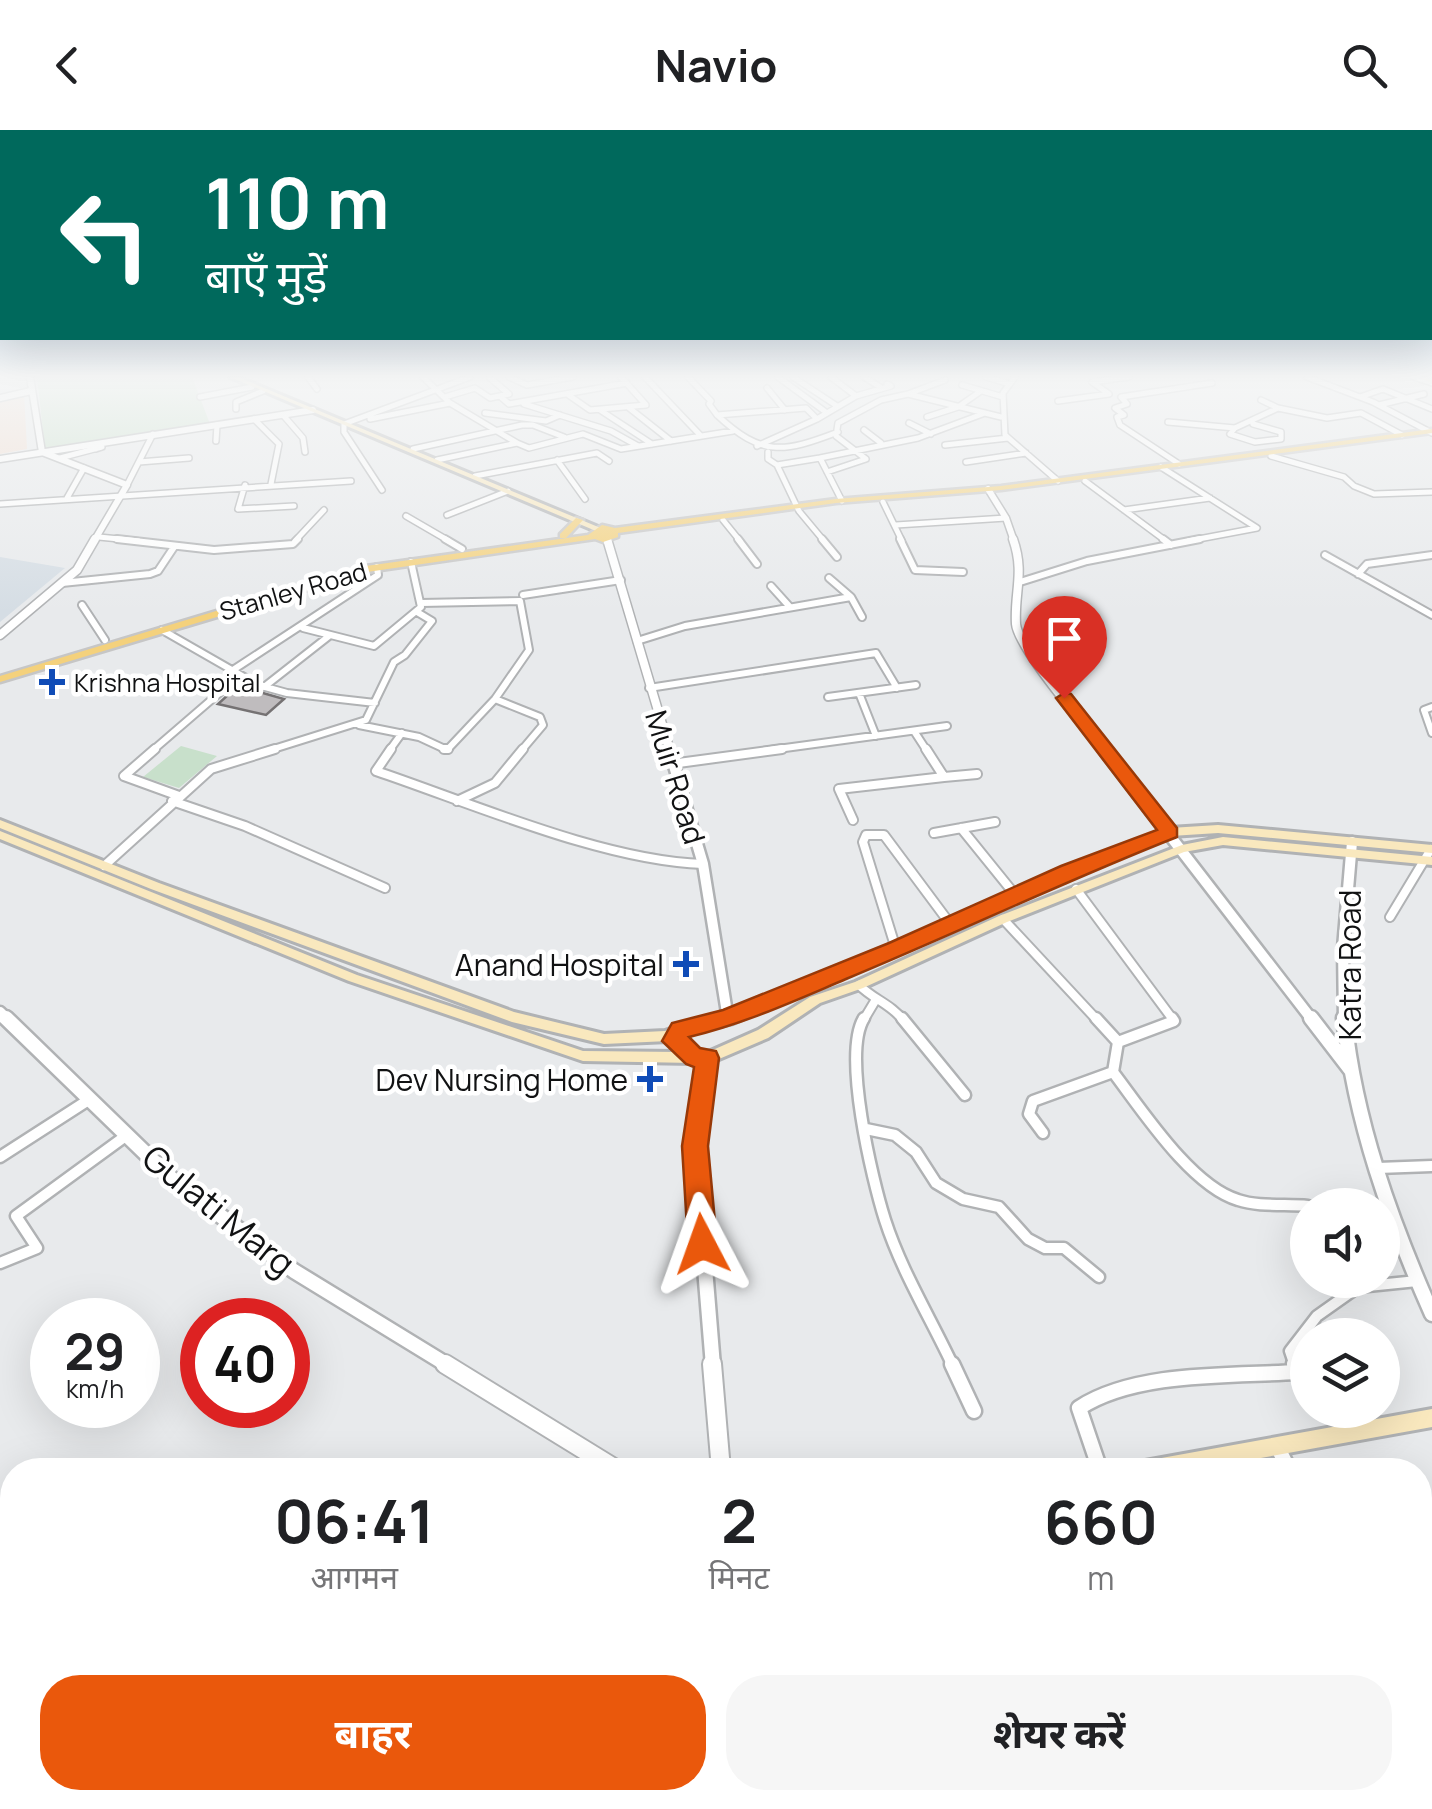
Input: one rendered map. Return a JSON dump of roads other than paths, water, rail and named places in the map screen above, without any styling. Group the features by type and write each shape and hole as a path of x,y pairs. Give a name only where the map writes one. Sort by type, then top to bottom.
{"main road":[{"path":"427,455 579,520 594,533 612,535 842,500 990,491 1264,455"},
{"path":"612,535 798,509 1085,481 1179,464 1262,455"},
{"path":"563,536 579,520"},
{"name":"Stanley Road","path":"0,676 342,569 594,533"},
{"name":"Stanley Road","path":"0,676 377,567 594,533"},
{"path":"0,824 512,1017 604,1038 666,1036 728,1018 1170,832 1218,830 1430,855"},
{"path":"0,835 352,978 547,1046 583,1056 701,1058 749,1040 815,1000 859,985 1002,919 1182,849 1223,841 1352,847"},
{"path":"742,1012 757,1030 749,1040"},
{"path":"681,1030 674,1041 701,1058"},
{"path":"1208,1458 1432,1418"}],"street":[{"path":"52,455 125,490"},
{"path":"60,458 69,455"},
{"path":"0,635 78,570 141,455"},
{"path":"271,484 277,455"},
{"path":"359,455 382,490"},
{"path":"437,460 459,455"},
{"path":"475,476 583,455"},
{"path":"601,455 609,460"},
{"path":"770,455 768,459 777,464 798,509 837,558"},
{"path":"777,464 830,455"},
{"path":"827,472 866,459 860,455"},
{"path":"982,455 986,459"},
{"path":"966,462 1010,455"},
{"path":"1029,455 1058,480"},
{"path":"1166,455 1179,464"},
{"path":"1279,455 1344,477 1350,484 1380,498 1410,491 1432,492"},
{"path":"138,462 189,458"},
{"path":"820,458 842,500"},
{"path":"556,460 584,499"},
{"path":"67,498 84,468"},
{"path":"1020,582 1087,561 1257,528 1164,468"},
{"path":"0,504 125,490 351,481"},
{"path":"1085,481 1172,544"},
{"path":"246,484 238,509 294,506"},
{"path":"448,515 508,491"},
{"path":"990,491 1006,518 1018,553 1016,627 1043,671 1351,1070"},
{"path":"1124,510 1210,498"},
{"path":"883,502 915,570 964,572"},
{"path":"99,537 214,550 293,544 324,510"},
{"path":"406,516 462,549"},
{"path":"896,525 1006,518"},
{"path":"723,520 757,564"},
{"name":"Muir Road","path":"612,535 636,641 703,864 728,1018"},
{"path":"62,583 158,571 174,547"},
{"path":"1325,555 1432,615"},
{"path":"1358,574 1367,564 1432,555"},
{"path":"104,866 212,769 366,720 394,662 406,655 432,622 419,608 411,562"},
{"path":"377,567 378,575 236,673 124,776 386,888"},
{"path":"829,578 850,597 862,617"},
{"path":"522,595 620,580"},
{"path":"772,586 789,606"},
{"path":"636,641 685,626 850,597"},
{"path":"303,628 374,646 419,608 520,601 528,650 495,699 447,750 402,733 356,724"},
{"path":"82,605 106,640"},
{"path":"162,630 264,688 311,698 334,695 375,703"},
{"path":"264,688 329,636"},
{"path":"649,688 876,653 897,688"},
{"path":"828,697 916,685"},
{"path":"859,693 876,736"},
{"path":"457,801 495,783 543,725 540,717 495,699"},
{"path":"1432,707 1424,710 1432,733"},
{"path":"671,764 946,726"},
{"path":"914,731 944,777"},
{"path":"402,733 376,771 457,801 669,864 703,864"},
{"path":"854,820 839,789 977,774"},
{"path":"934,832 995,822"},
{"path":"961,828 1016,896"},
{"path":"896,949 863,842 866,835 884,835 951,925"},
{"name":"Katra Road","path":"1352,847 1343,1011 1351,1070 1382,1188"},
{"path":"1390,917 1430,855"},
{"path":"1076,889 1174,1021 1118,1042"},
{"path":"1002,919 1118,1042"},
{"path":"859,985 875,1000 892,1006 965,1095"},
{"path":"875,1000 857,1030 854,1054 885,1221 974,1411"},
{"name":"Gulati Marg","path":"0,1012 174,1180 294,1271 598,1458"},
{"path":"1118,1042 1113,1072 1152,1125 1218,1192 1237,1200 1290,1204"},
{"path":"701,1058 695,1146 721,1458"},
{"path":"1043,1133 1029,1114 1033,1101 1047,1092 1113,1072"},
{"path":"0,1156 90,1099"},
{"path":"866,1129 896,1134 916,1152 936,1183 963,1199 999,1207 1028,1239 1046,1248 1064,1248 1099,1277"},
{"path":"0,1263 37,1248 16,1216 127,1135"},
{"path":"1378,1168 1432,1166"},
{"name":"Katra Road","path":"1400,1242 1432,1314"},
{"path":"1096,1458 1079,1408 1088,1398 1155,1383 1297,1372 1290,1350 1316,1316 1358,1287 1417,1281"},
{"path":"1276,1445 1283,1458"}],"place":[{"name":"Krishna Hospital","path":"52,682"},
{"name":"Anand Hospital","path":"686,964"},
{"name":"Dev Nursing Home","path":"650,1079"}]}
